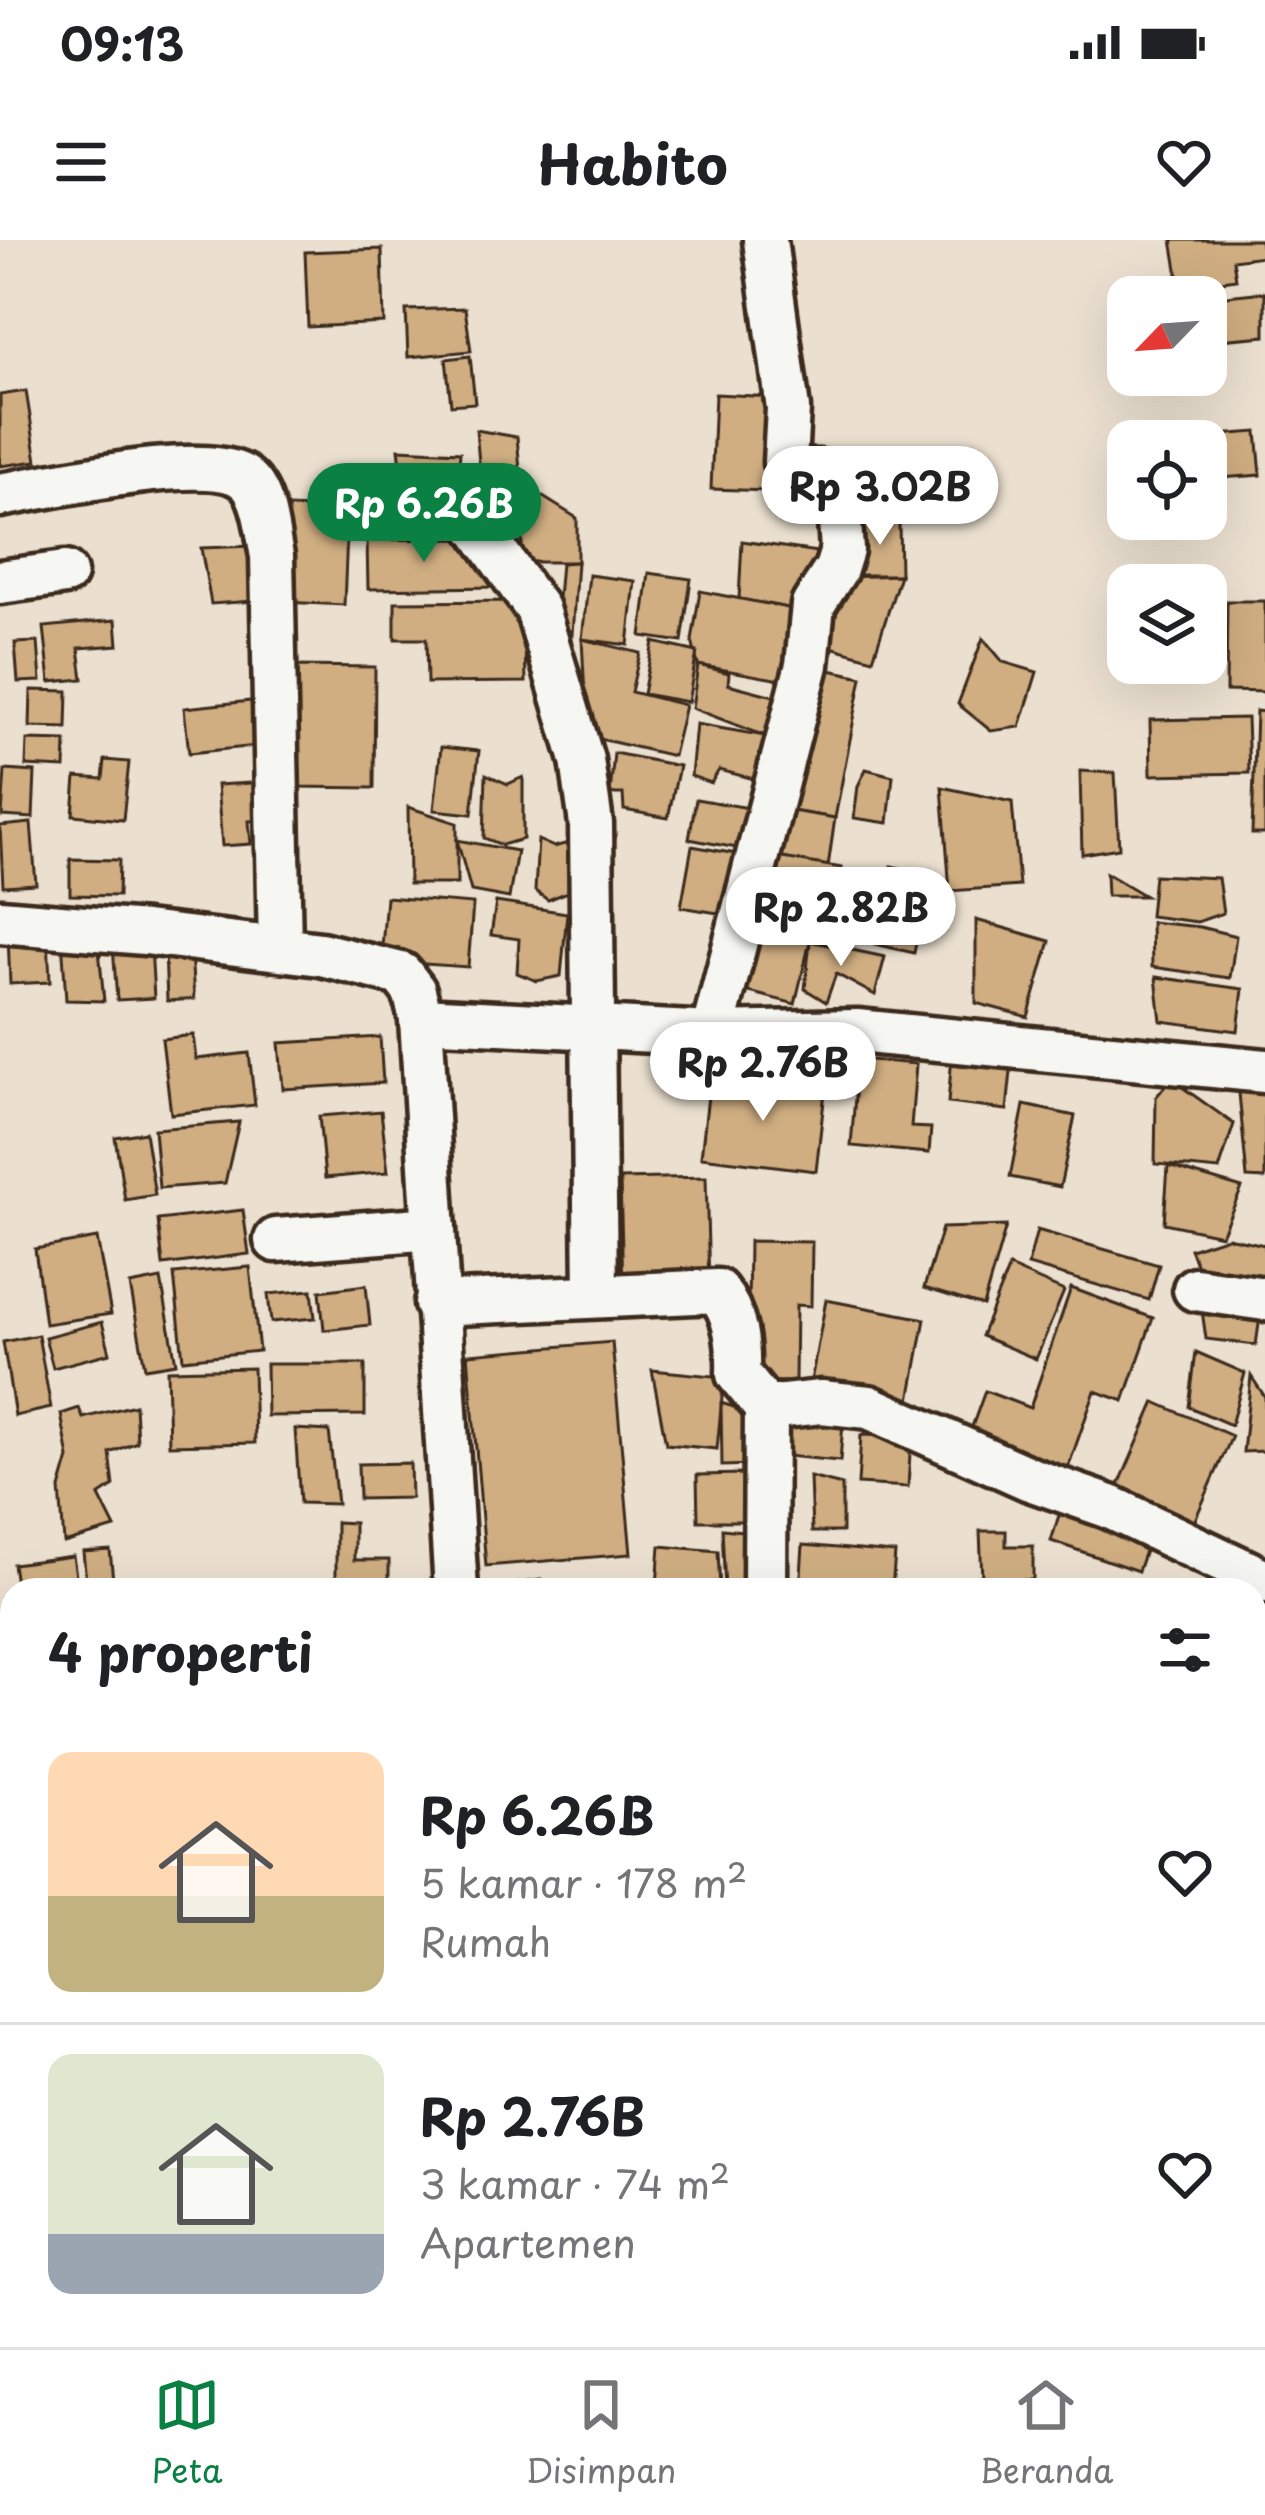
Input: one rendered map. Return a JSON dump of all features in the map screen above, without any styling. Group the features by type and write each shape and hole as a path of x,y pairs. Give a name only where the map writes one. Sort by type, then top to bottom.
{"street":[{"path":"712,1034 807,665 813,605 842,550 838,492 819,472 793,471 785,462 788,409 765,240"},
{"path":"0,495 107,476 206,466 249,480 260,502 272,556 280,948"},
{"path":"471,517 537,609 582,760 591,824 596,1295"},
{"path":"0,582 65,573"},
{"path":"0,921 280,948 401,974 414,991 421,1019 455,1578"},
{"path":"421,1019 712,1034 857,1031 1265,1071"},
{"path":"277,1240 434,1228"},
{"path":"1195,1289 1265,1299"},
{"path":"436,1304 717,1291 726,1302 739,1343 738,1374 766,1408 766,1578"},
{"path":"766,1408 820,1402 869,1407 1030,1479 1110,1507 1259,1578"}],"building":[{"path":"1172,240 1260,240 1263,256 1233,260 1236,279 1178,276"},
{"path":"382,249 384,323 308,327 305,252"},
{"path":"1265,292 1265,336 1227,339 1227,296"},
{"path":"465,308 471,351 408,357 406,310"},
{"path":"470,356 475,403 451,405 446,359"},
{"path":"26,391 37,461 0,466 0,395"},
{"path":"715,394 773,397 769,491 711,489"},
{"path":"476,430 517,437 524,513 484,517"},
{"path":"1257,432 1261,475 1227,477 1227,434"},
{"path":"399,449 460,452 455,519 402,473"},
{"path":"522,484 577,518 577,562 522,562"},
{"path":"288,507 348,510 344,605 284,602"},
{"path":"859,521 899,521 900,575 860,575"},
{"path":"464,539 495,587 368,589 367,540"},
{"path":"742,541 817,552 793,609 739,599"},
{"path":"253,546 254,601 211,604 201,548"},
{"path":"577,562 572,635 555,633 561,563"},
{"path":"649,573 691,579 682,642 641,636"},
{"path":"589,575 635,581 628,645 582,639"},
{"path":"900,575 873,659 827,646 847,577"},
{"path":"700,591 793,609 780,680 698,665 692,641"},
{"path":"524,601 526,682 427,683 426,639 395,639 395,602"},
{"path":"1227,601 1265,601 1265,692 1226,691"},
{"path":"116,620 118,645 79,648 83,679 50,682 44,627"},
{"path":"983,638 1003,662 1037,672 1020,727 991,731 958,704"},
{"path":"582,639 640,653 631,692 685,705 673,756 587,736"},
{"path":"38,642 41,681 18,682 15,643"},
{"path":"653,642 697,652 688,702 643,694"},
{"path":"698,665 729,673 728,684 774,696 765,736 692,708"},
{"path":"807,665 862,677 835,818 779,809"},
{"path":"295,666 375,667 374,788 294,787"},
{"path":"31,690 68,691 67,728 30,727"},
{"path":"251,701 257,746 189,753 184,708"},
{"path":"1256,711 1265,712 1265,834 1252,834"},
{"path":"1247,718 1249,773 1151,775 1150,720"},
{"path":"696,724 765,736 758,780 719,770 711,783 691,776"},
{"path":"27,740 66,741 65,768 26,766"},
{"path":"441,747 479,751 472,814 434,810"},
{"path":"614,753 679,766 668,818 624,810 623,794 610,794"},
{"path":"105,760 129,762 123,820 73,815 76,777 103,779"},
{"path":"866,769 893,776 888,823 854,818 858,786"},
{"path":"5,770 35,772 33,818 2,816"},
{"path":"1080,771 1115,773 1119,848 1082,854"},
{"path":"486,774 508,784 523,777 523,839 502,845 484,838"},
{"path":"269,782 271,820 249,821 251,844 222,846 217,785"},
{"path":"942,787 1012,802 1019,886 950,891"},
{"path":"696,799 749,808 742,849 689,839"},
{"path":"408,807 457,823 457,884 409,884"},
{"path":"779,809 835,818 828,867 771,856"},
{"path":"31,823 36,884 3,886 0,826"},
{"path":"457,840 517,851 509,898 471,891"},
{"path":"538,840 554,847 572,842 568,892 548,900 535,891"},
{"path":"692,846 742,855 737,876 730,874 724,914 681,907"},
{"path":"771,856 842,868 833,927 762,916"},
{"path":"70,859 119,860 118,896 70,895"},
{"path":"891,866 930,874 914,953 875,944"},
{"path":"1106,873 1145,896 1107,896"},
{"path":"1154,875 1218,878 1223,913 1197,922 1150,916"},
{"path":"878,886 866,937 833,927 841,889"},
{"path":"386,897 473,904 468,967 381,961"},
{"path":"496,902 567,913 561,976 537,981 517,973 519,939 491,935"},
{"path":"976,920 1050,941 1028,1017 976,1003"},
{"path":"1151,922 1236,936 1230,978 1152,967"},
{"path":"760,928 810,941 795,1004 745,991"},
{"path":"48,935 50,982 10,984 8,936"},
{"path":"62,937 98,939 104,1001 66,1000"},
{"path":"810,941 885,957 875,995 836,974 826,1002 805,989"},
{"path":"151,945 154,998 117,1000 113,947"},
{"path":"191,951 194,999 167,1001 165,952"},
{"path":"1156,977 1243,989 1238,1031 1161,1021"},
{"path":"193,1035 196,1059 249,1053 255,1105 171,1114 162,1039"},
{"path":"380,1037 383,1083 283,1089 279,1043"},
{"path":"952,1056 1012,1062 1007,1110 948,1103"},
{"path":"858,1059 916,1064 911,1127 931,1128 929,1153 851,1146"},
{"path":"1237,1072 1265,1075 1265,1179 1247,1178"},
{"path":"710,1078 825,1092 816,1171 701,1157"},
{"path":"1171,1079 1234,1124 1219,1170 1155,1164 1156,1097"},
{"path":"1024,1105 1075,1116 1060,1187 1010,1177"},
{"path":"381,1111 388,1172 325,1178 319,1116"},
{"path":"239,1122 225,1183 159,1188 154,1129"},
{"path":"145,1132 155,1195 125,1200 115,1137"},
{"path":"1168,1166 1242,1188 1221,1235 1164,1223"},
{"path":"706,1177 709,1284 623,1286 620,1179"},
{"path":"243,1210 249,1254 163,1265 158,1220"},
{"path":"1006,1226 983,1306 924,1288 942,1228"},
{"path":"1037,1230 1159,1265 1149,1300 1028,1265"},
{"path":"1227,1237 1265,1245 1265,1294 1205,1285 1190,1249"},
{"path":"97,1238 111,1314 45,1324 35,1249"},
{"path":"749,1241 812,1242 811,1306 796,1305 795,1382 747,1381"},
{"path":"250,1267 259,1351 183,1359 174,1274"},
{"path":"1009,1267 1064,1291 1036,1359 981,1336"},
{"path":"161,1279 176,1363 145,1368 130,1285"},
{"path":"366,1285 370,1325 324,1330 320,1291"},
{"path":"1071,1288 1153,1318 1124,1401 1095,1391 1063,1482 965,1446 985,1391 1030,1408"},
{"path":"312,1290 315,1318 271,1322 268,1294"},
{"path":"1200,1296 1261,1310 1256,1345 1206,1339"},
{"path":"826,1300 925,1319 910,1400 811,1381"},
{"path":"102,1322 110,1353 53,1368 45,1337"},
{"path":"38,1335 51,1408 15,1416 3,1342"},
{"path":"612,1342 631,1554 486,1566 468,1354"},
{"path":"1196,1352 1245,1373 1231,1425 1189,1407"},
{"path":"266,1364 365,1364 365,1415 267,1416"},
{"path":"253,1368 255,1443 169,1445 167,1370"},
{"path":"652,1370 724,1377 717,1449 666,1444"},
{"path":"1251,1376 1265,1397 1265,1451 1243,1452"},
{"path":"1155,1402 1232,1436 1191,1529 1115,1494"},
{"path":"721,1403 753,1413 754,1465 722,1466"},
{"path":"135,1405 137,1442 110,1453 114,1486 99,1496 115,1528 64,1543 60,1489 69,1458 61,1414 79,1408 83,1418"},
{"path":"787,1419 843,1423 840,1461 785,1456"},
{"path":"295,1429 329,1431 337,1504 300,1503"},
{"path":"861,1435 911,1437 908,1487 858,1484"},
{"path":"410,1463 411,1498 359,1499 358,1464"},
{"path":"745,1474 746,1521 698,1521 697,1475"},
{"path":"810,1477 842,1485 842,1532 812,1532"},
{"path":"1060,1512 1148,1542 1138,1571 1051,1541"},
{"path":"336,1522 354,1523 354,1560 389,1560 389,1578 336,1578"},
{"path":"722,1529 775,1534 762,1578 724,1578"},
{"path":"980,1531 1006,1531 1006,1546 1033,1546 1033,1578 982,1578"},
{"path":"803,1545 895,1553 893,1578 801,1578"},
{"path":"660,1546 718,1551 719,1578 658,1578"},
{"path":"110,1550 113,1578 86,1578 83,1552"},
{"path":"73,1556 76,1578 15,1578 13,1564"}]}
